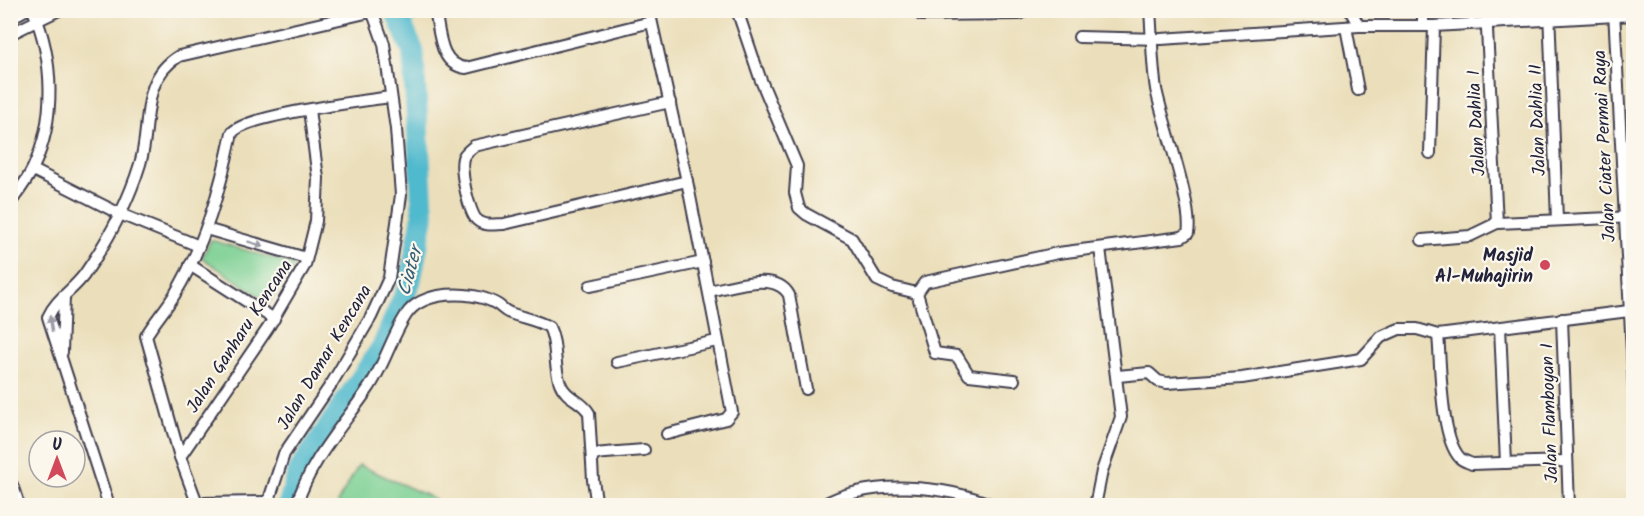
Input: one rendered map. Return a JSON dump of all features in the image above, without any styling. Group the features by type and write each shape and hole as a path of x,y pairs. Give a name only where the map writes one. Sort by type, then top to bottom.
{"street":[{"path":"10,18 26,10"},
{"path":"10,34 35,15 59,10"},
{"path":"435,10 445,57 453,64 466,68 650,16 687,181 732,412 730,416 667,434"},
{"path":"736,10 760,78 797,166 795,193 799,208 852,239 877,280 892,287 917,293"},
{"path":"921,15 1020,14 1026,10"},
{"path":"917,293 925,282 1058,254 1182,237 1188,233 1189,223 1181,185 1156,87 1149,10"},
{"path":"1350,10 1359,26"},
{"path":"1423,10 1428,26 1430,153"},
{"name":"Jalan Damar Kencana","path":"120,214 141,163 154,82 171,61 179,56 366,12 372,13 384,44 396,129 401,195 389,278 365,327 284,454 267,504"},
{"path":"1079,37 1153,38 1359,26 1428,26 1487,16 1614,13 1634,15"},
{"name":"Jalan Ciater Permai Raya","path":"1614,13 1629,217 1634,388"},
{"path":"10,203 33,170 41,150 50,89 46,53 35,15"},
{"name":"Jalan Dahlia II","path":"1550,15 1557,220"},
{"name":"Jalan Dahlia I","path":"1487,16 1497,223"},
{"path":"1346,27 1358,90"},
{"path":"267,504 192,504 146,336 175,294 199,246 219,195 232,133 236,128 309,110 390,97"},
{"path":"670,102 474,146 464,155 461,165 471,211 475,219 484,225 504,224 687,181"},
{"name":"Jalan Ganharu Kencana","path":"180,457 274,319 305,265 316,221 318,178 309,110"},
{"path":"33,170 120,214 199,246"},
{"path":"109,506 48,317 83,277 120,214"},
{"path":"1422,240 1470,236 1497,223 1629,217"},
{"path":"206,229 306,258"},
{"path":"1095,506 1102,471 1121,417 1118,376 1100,248"},
{"path":"590,286 703,262"},
{"path":"190,265 274,319"},
{"path":"708,291 766,282 777,283 785,289 789,296 806,390"},
{"path":"917,293 935,353 957,356 969,375 1014,380"},
{"path":"296,506 310,468 370,387 406,315 416,303 434,297 482,298 496,303 506,312 549,327 554,343 560,383 566,396 586,407 589,413 597,506"},
{"path":"1118,376 1149,373 1158,381 1167,383 1242,378 1361,359 1381,337 1400,329 1417,329 1438,335 1562,319 1630,307"},
{"name":"Jalan Flamboyan I","path":"1562,319 1569,506"},
{"path":"1500,327 1506,463"},
{"path":"1438,335 1447,427 1452,445 1461,459 1472,464 1567,461"},
{"path":"617,362 717,341"},
{"path":"593,454 644,450"},
{"path":"10,485 17,506"},
{"path":"821,506 863,491 909,489 944,489 995,506"}],"green space":[{"path":"211,240 295,265 270,303 202,258"},
{"path":"359,465 443,505 339,505 338,501"}],"waterway":[{"name":"Ciater","path":"288,506 299,471 383,346 410,282 423,216 413,51 395,10"}],"place":[{"name":"Masjid Al-Muhajirin","path":"1545,265"}]}
